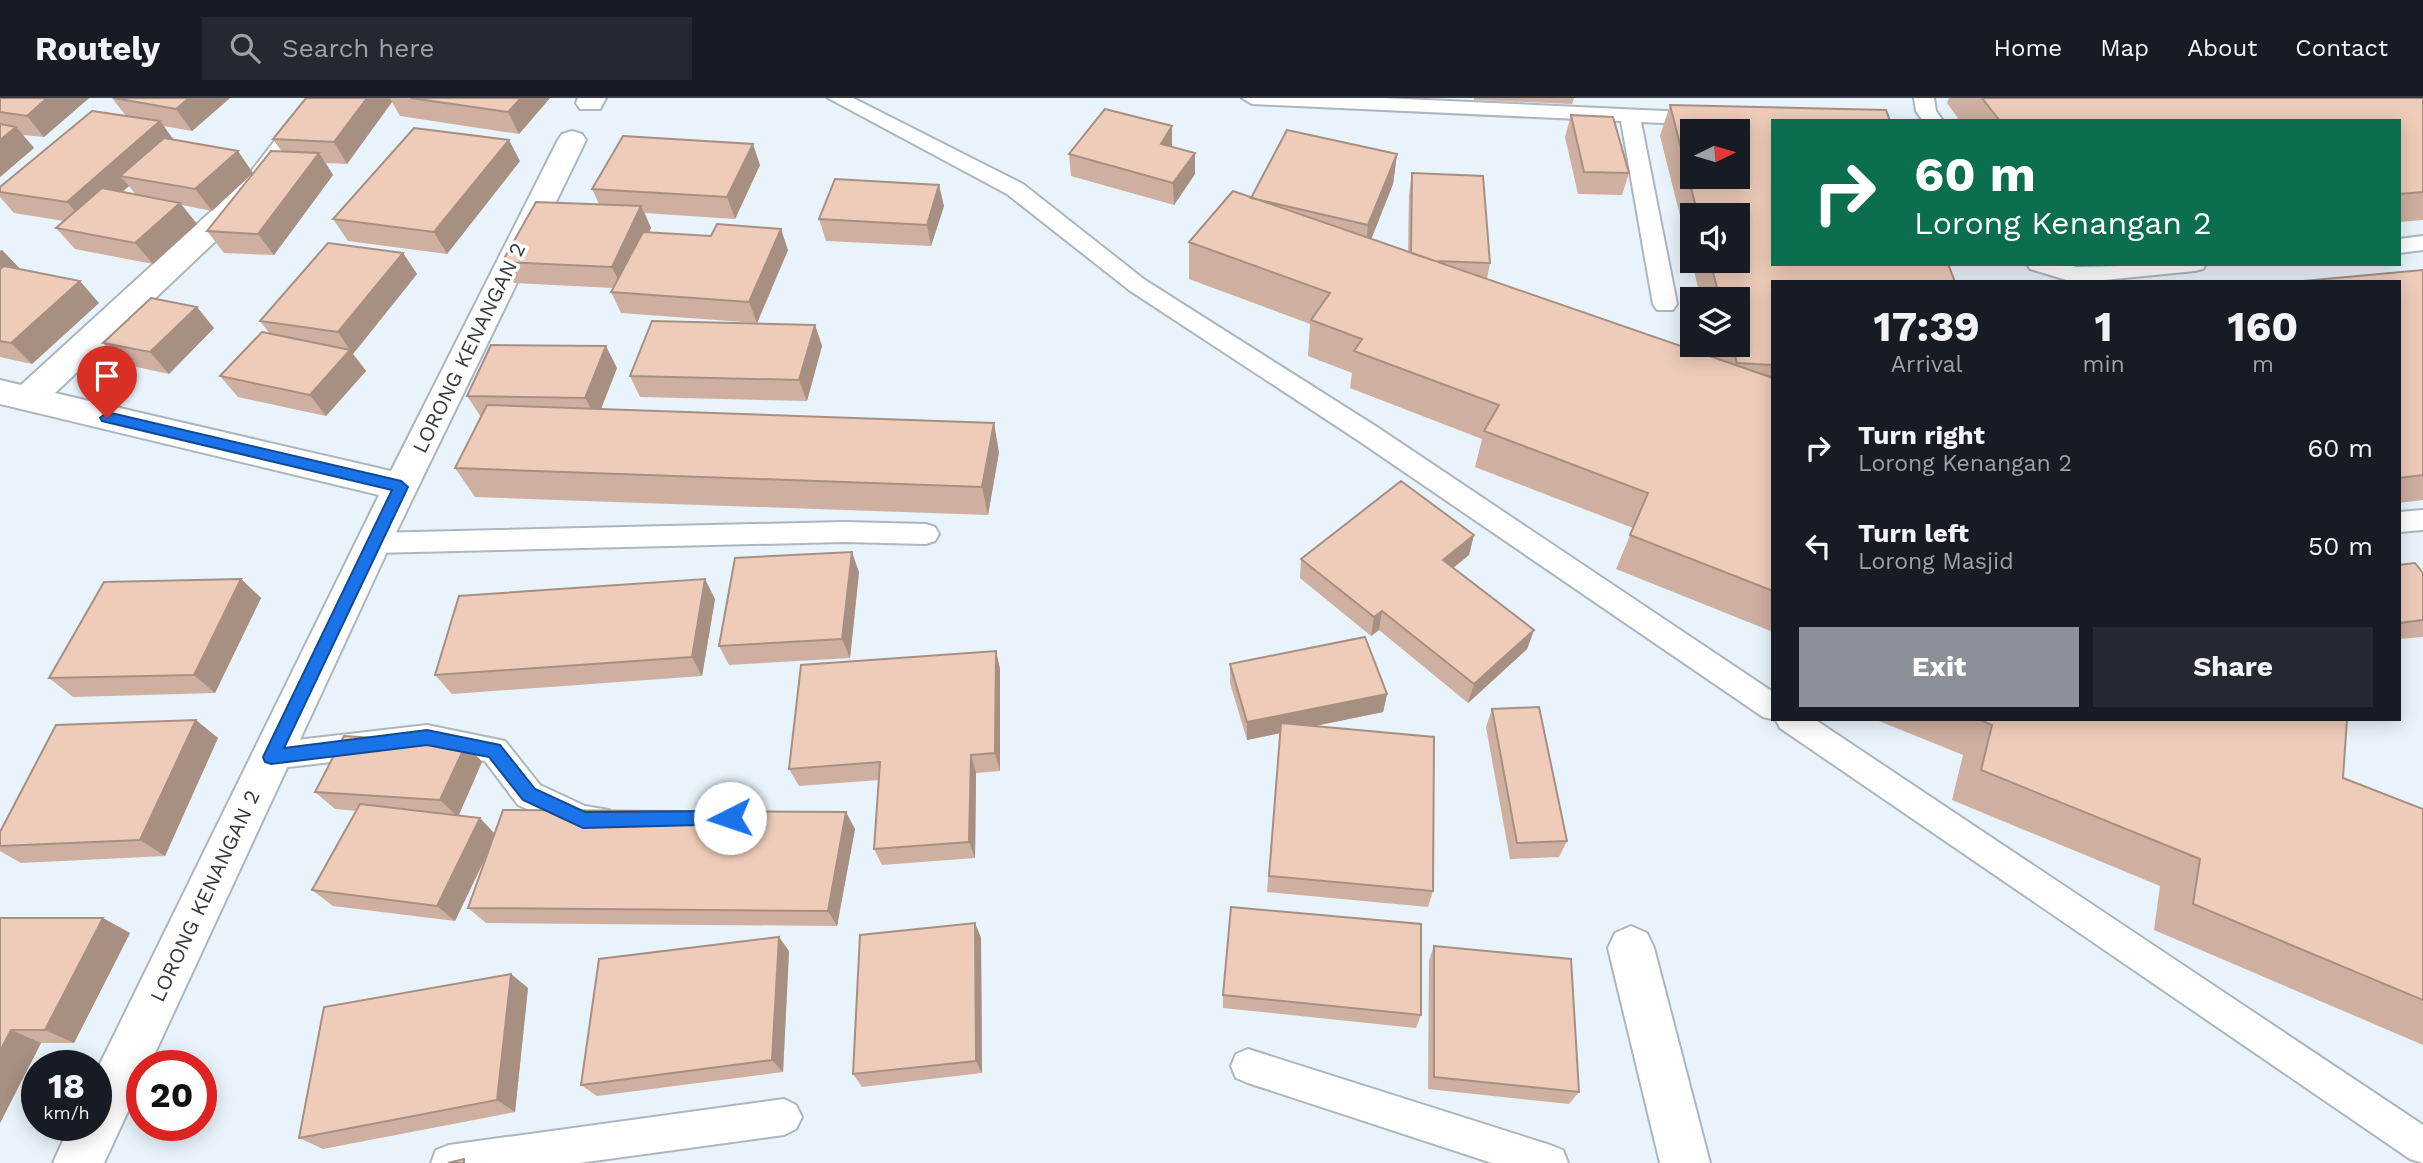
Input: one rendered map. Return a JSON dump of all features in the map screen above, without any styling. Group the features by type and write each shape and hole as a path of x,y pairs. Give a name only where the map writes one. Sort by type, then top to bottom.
{"street":[{"path":"14,396 252,190 317,104"},
{"name":"LORONG KENANGAN 2","path":"112,1091 373,543 572,140"},
{"path":"14,396 401,487"},
{"path":"1631,948 1685,1163"},
{"name":"LORONG KENANGAN 2","path":"78,1163 88,1141"}],"lane":[{"path":"838,98 1016,189 1137,285 1368,433 1771,707"},
{"path":"1252,98 1771,122"},
{"path":"1924,98 1926,111 1932,119"},
{"path":"1630,117 1665,304"},
{"path":"2401,246 2423,243"},
{"path":"2045,266 2076,275 2173,266"},
{"path":"2401,522 2423,520"},
{"path":"373,543 844,532 926,534"},
{"path":"1793,721 2423,1146"},
{"path":"271,757 427,738 494,750 529,794 583,820 624,820"},
{"path":"1248,1066 1349,1101 1549,1163"},
{"path":"449,1163 784,1117"}],"building":[{"path":"0,98 47,98 27,116 0,112"},
{"path":"114,98 189,98 176,109"},
{"path":"306,98 367,98 334,142 273,139"},
{"path":"411,98 521,98 508,112"},
{"path":"1982,98 2423,98 2423,192 2401,194 2401,119 1998,119"},
{"path":"1670,105 1886,110 1889,119 1771,119 1771,266 1949,266 1954,280 1771,280 1771,365 1737,363 1735,357 1750,357 1750,287 1717,287 1713,273 1750,273 1750,203 1695,203 1691,189 1750,189 1750,119 1680,119 1680,144"},
{"path":"1105,109 1172,126 1161,144 1195,153 1173,183 1069,154"},
{"path":"92,111 160,121 67,202 0,192 0,187"},
{"path":"1571,115 1613,117 1629,173 1584,172"},
{"path":"0,124 16,127 0,140"},
{"path":"414,128 509,140 434,232 333,219"},
{"path":"1287,130 1397,154 1368,225 1251,198"},
{"path":"623,136 753,144 727,197 592,189"},
{"path":"164,138 238,151 195,189 120,176"},
{"path":"271,151 319,153 258,234 207,231"},
{"path":"1412,173 1483,176 1490,263 1435,261 1411,253"},
{"path":"835,179 939,185 927,225 819,219"},
{"path":"102,188 180,203 135,243 56,228"},
{"path":"1233,191 1680,346 1680,357 1712,357 1771,377 1771,590 1630,535 1648,493 1484,431 1499,405 1354,351 1362,339 1311,320 1330,293 1189,242"},
{"path":"536,202 641,206 612,267 502,262"},
{"path":"717,224 781,229 749,302 611,292 643,232 711,236"},
{"path":"328,243 403,253 338,332 260,321"},
{"path":"4,266 80,281 11,343 0,341 0,269"},
{"path":"2423,270 2423,475 2401,478 2401,280 2314,280"},
{"path":"151,298 197,307 150,352 103,343"},
{"path":"652,321 815,325 799,380 630,376"},
{"path":"262,332 350,350 310,395 220,376"},
{"path":"491,345 606,346 585,398 467,396"},
{"path":"487,405 994,423 982,487 455,468"},
{"path":"1401,481 1474,535 1443,560 1534,630 1474,684 1382,611 1374,617 1301,559"},
{"path":"852,552 842,639 719,646 735,558"},
{"path":"2415,563 2423,573 2423,620 2401,623 2401,565"},
{"path":"241,579 194,675 49,678 104,582"},
{"path":"705,579 692,657 435,675 459,596"},
{"path":"1365,637 1387,694 1247,722 1230,664"},
{"path":"996,651 995,753 971,755 969,842 874,849 880,762 789,769 801,665"},
{"path":"1539,707 1567,841 1517,843 1492,709"},
{"path":"196,720 140,840 0,846 0,832 56,725"},
{"path":"1983,721 2347,721 2343,778 2423,809 2423,1000 2193,904 2200,859 1981,770 1992,725"},
{"path":"1281,723 1434,737 1433,891 1269,876"},
{"path":"344,736 466,744 440,800 315,792"},
{"path":"360,804 480,818 437,906 312,890"},
{"path":"503,810 846,812 828,911 468,908"},
{"path":"1231,907 1421,924 1421,1015 1223,995"},
{"path":"0,918 103,918 45,1030 11,1030 0,1051"},
{"path":"975,923 976,1061 853,1074 860,935"},
{"path":"779,937 772,1060 581,1085 599,959"},
{"path":"1434,946 1571,959 1579,1092 1434,1077"},
{"path":"511,974 497,1100 299,1138 324,1007"},
{"path":"464,1159 464,1163 448,1163"}],"route":[{"path":"107,418 401,487 271,757 427,738 494,750 529,794 583,820 706,821 730,818"}]}
